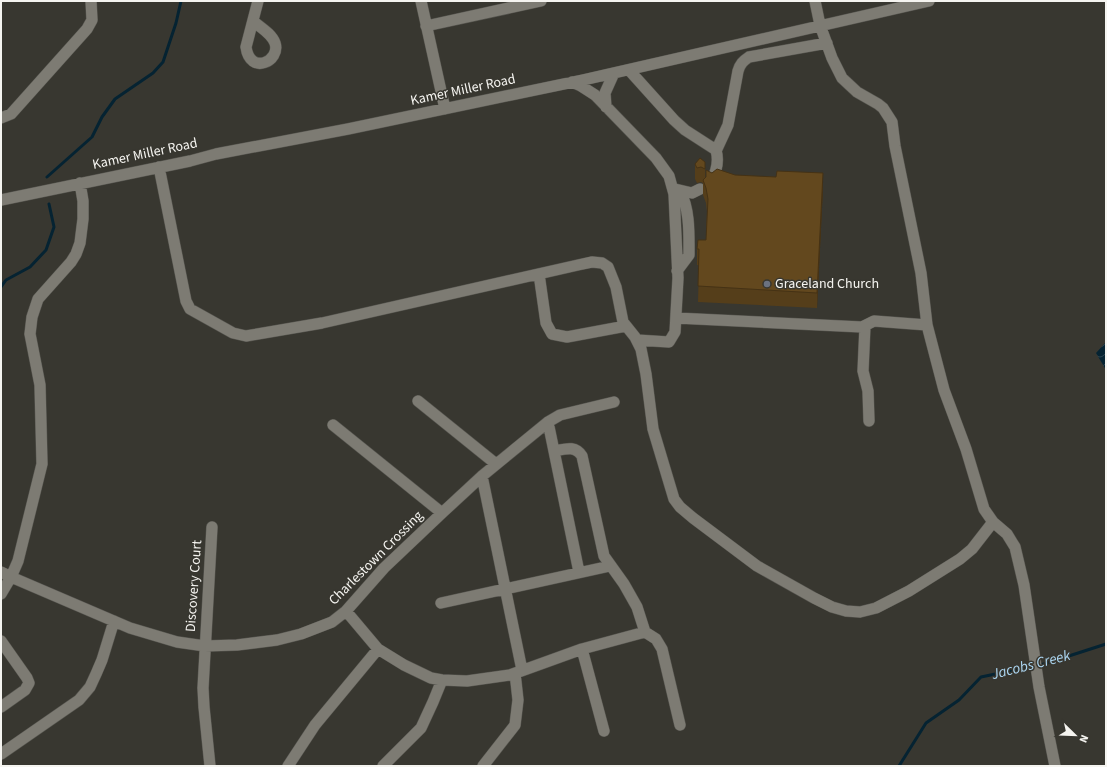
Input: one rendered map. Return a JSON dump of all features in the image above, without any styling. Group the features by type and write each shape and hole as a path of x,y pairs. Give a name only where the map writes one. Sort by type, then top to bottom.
{"street":[{"path":"1,118 11,114 87,29 92,20 91,1"},
{"path":"253,21 258,1"},
{"path":"421,1 445,110"},
{"path":"426,26 541,1"},
{"path":"815,1 820,25 842,78 857,92 883,108 892,122 895,146 921,273 927,325 944,390 966,449 984,509 993,522 1006,534 1015,547 1024,585 1036,672 1056,766"},
{"name":"Kamer Miller Road","path":"1,200 216,154 445,110 629,70 929,1"},
{"path":"716,151 728,125 738,71 744,60 749,57 827,43"},
{"path":"629,70 674,120 685,130 712,146 716,151 718,156 717,167 711,181"},
{"path":"606,107 605,93 614,73"},
{"path":"572,82 595,95 656,159 669,176 676,190 674,194 677,270 675,332 669,342 636,340"},
{"path":"160,167 186,301 190,309 233,333 246,336 322,323 592,262 602,263 608,267 616,287 623,322 641,349 646,374 653,429 674,499 680,507 693,518 757,566 832,607 846,611 860,612 876,608 909,591 960,559 972,549 993,522"},
{"path":"1,594 6,574 18,561 42,464 40,385 30,334 32,316 38,299 71,262 80,243 83,219 83,201 80,184"},
{"path":"676,190 692,193 700,190"},
{"path":"539,274 546,323 552,334 567,337 627,328"},
{"path":"676,318 851,326 865,326 874,321 927,325"},
{"path":"865,326 863,371 868,391 869,421"},
{"path":"418,401 496,464"},
{"name":"Charlestown Crossing","path":"6,574 114,621 161,638 205,646 251,644 301,634 328,624 346,611 384,568 442,513 482,476 548,422 560,415 614,402"},
{"path":"548,422 579,572"},
{"path":"333,425 442,513"},
{"path":"554,451 575,449 579,451 582,456 604,556 624,584 637,607 646,632 656,639 662,649 680,725"},
{"path":"482,476 506,589 518,672 518,700 514,725 483,766"},
{"name":"Discovery Court","path":"210,766 204,707 205,646 212,527"},
{"path":"441,603 610,566"},
{"path":"346,611 378,650 431,678 442,680 467,681 518,672 582,649 646,632"},
{"path":"1,754 79,700 90,687 96,674 114,621"},
{"path":"1,641 29,683 25,690 1,707"},
{"path":"582,649 604,731"},
{"path":"288,766 314,725 378,650"},
{"path":"383,766 420,728 442,680"}],"water":[{"path":"1106,342 1106,370 1096,353"}],"building":[{"path":"700,158 705,162 705,169 701,167 697,168 695,164"},
{"path":"717,169 735,175 776,177 777,171 823,173 817,293 698,286 698,240 706,240 708,199 703,180 706,177 706,170 712,173"}],"waterway":[{"path":"47,177 92,137 102,117 115,99 153,73 163,62 176,23 181,1"},
{"path":"1,287 6,280 30,267 46,250 54,227 49,204"},
{"name":"Jacobs Creek","path":"899,766 926,723 959,700 981,677 1044,664 1106,644"}],"place":[{"name":"Graceland Church","path":"767,284"}]}
